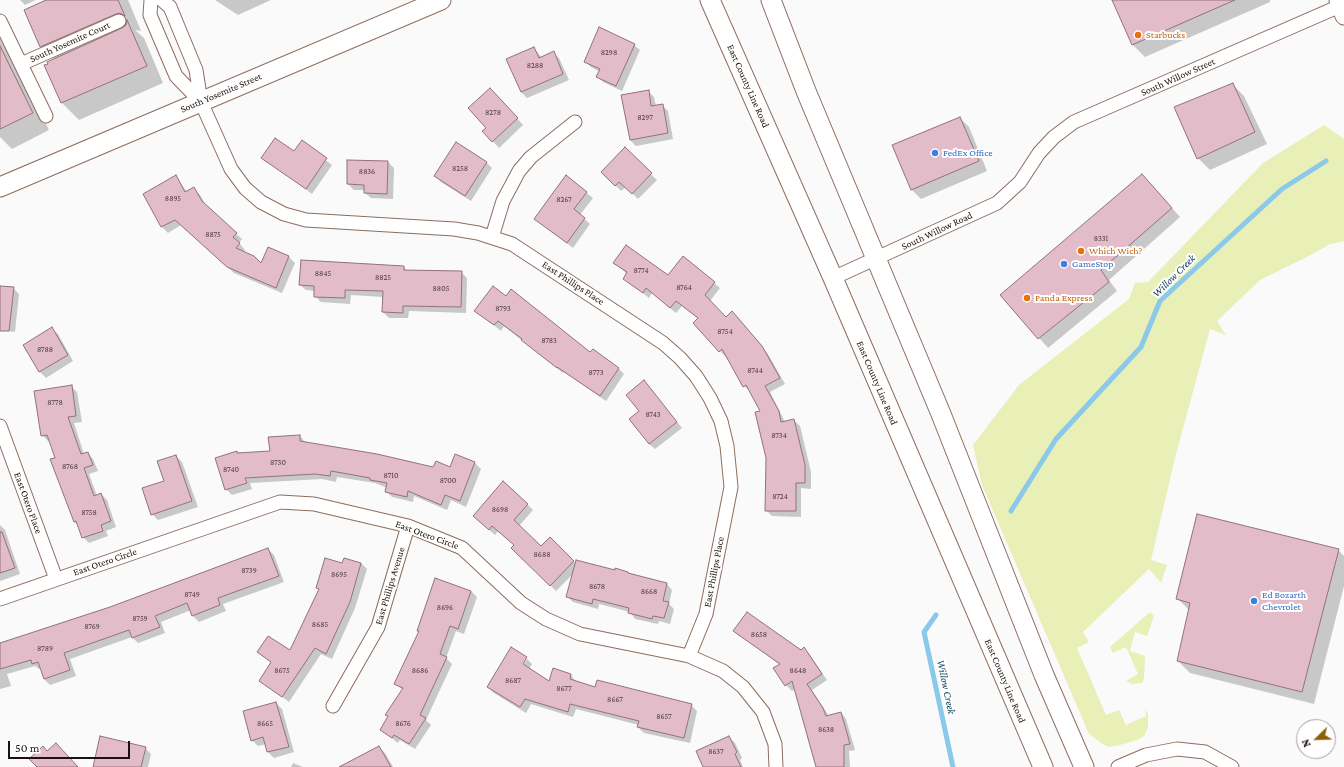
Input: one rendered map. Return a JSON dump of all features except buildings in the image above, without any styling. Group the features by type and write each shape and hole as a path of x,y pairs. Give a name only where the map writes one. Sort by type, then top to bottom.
{"main road":[{"name":"South Yosemite Street","path":"0,187 441,0"},
{"name":"East County Line Road","path":"710,0 1043,767"},
{"path":"771,0 806,91 975,497 1044,675 1084,767"}],"street":[{"name":"East Phillips Place","path":"151,0 150,15 176,76 201,102"},
{"name":"East Phillips Place","path":"162,0 170,7 196,70 201,102 231,169 245,188 261,202 284,214 306,220 454,229 478,233 512,244 663,343 680,358 696,376 710,398 721,421 727,446 731,487 706,614 689,656"},
{"name":"South Willow Street","path":"1028,168 1054,137 1074,122 1341,7"},
{"path":"0,21 46,116"},
{"name":"South Yosemite Court","path":"21,64 119,21"},
{"path":"492,237 503,202 519,171 531,157 575,122"},
{"name":"South Willow Road","path":"832,278 997,203 1012,190 1028,168"},
{"name":"East Otero Place","path":"0,426 56,579"},
{"name":"East Otero Circle","path":"0,599 280,502 314,504 408,526 462,548 521,603 546,619 580,634 689,656 723,671 743,687 762,712 775,744 776,767"},
{"name":"East Phillips Avenue","path":"333,706 378,627 408,526"},
{"path":"1118,767 1146,755 1177,749 1205,752 1232,767"}],"green space":[{"path":"1324,125 1344,139 1344,241 1330,244 1260,280 1217,321 1226,335 1210,329 1175,458 1151,560 1167,565 1161,583 1149,569 1083,632 1089,642 1077,648 1106,715 1119,710 1126,725 1146,716 1145,710 1148,713 1148,727 1144,736 1137,740 1109,747 1089,734 982,485 973,445 1019,385 1129,299 1135,283 1148,282 1263,163"},
{"path":"1150,612 1154,616 1147,636 1135,632 1130,651 1145,656 1144,679 1142,683 1132,684 1126,681 1138,674 1126,647 1113,653 1110,647"}],"waterway":[{"name":"Willow Creek","path":"1011,511 1056,439 1141,347 1160,301 1282,189 1326,161"},
{"name":"Willow Creek","path":"936,615 924,632 953,767"}],"place":[{"name":"Starbucks","path":"1138,35"},
{"name":"FedEx Office","path":"935,153"},
{"name":"Which Wich?","path":"1081,251"},
{"name":"GameStop","path":"1064,264"},
{"name":"Panda Express","path":"1027,298"},
{"name":"Ed Bozarth Chevrolet","path":"1254,601"}]}
